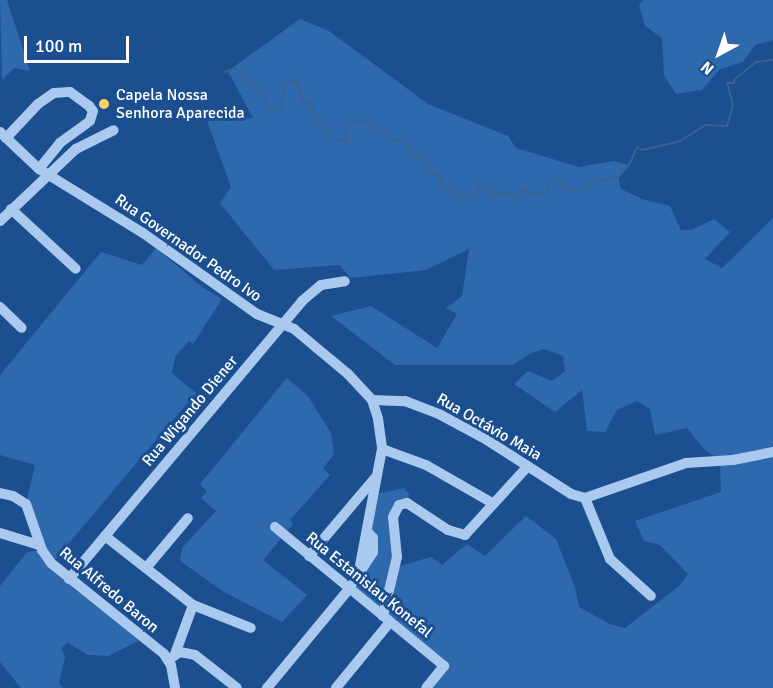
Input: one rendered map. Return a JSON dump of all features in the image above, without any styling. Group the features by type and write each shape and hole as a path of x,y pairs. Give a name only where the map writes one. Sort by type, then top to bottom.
{"street":[{"path":"0,221 43,171 52,151 90,121 93,111 70,92 54,93 3,135"},
{"path":"43,171 86,143 114,130"},
{"name":"Rua Governador Pedro Ivo","path":"3,135 43,171 143,232 257,314 294,329 336,364 372,400"},
{"path":"11,209 76,269"},
{"name":"Rua Wigando Diener","path":"69,579 315,289 326,283 345,281"},
{"path":"0,307 22,328"},
{"path":"267,688 349,589 359,571 382,448 378,419 372,400"},
{"name":"Rua Octávio Maia","path":"372,400 405,401 426,408 473,432 571,494 585,498"},
{"path":"382,448 432,468 494,504"},
{"path":"651,597 610,559 585,498 686,463 733,460 773,452"},
{"path":"336,688 387,619 397,557 393,517 399,505 411,505 448,530 465,535 528,466"},
{"path":"309,556 376,476"},
{"name":"Rua Alfredo Baron","path":"0,493 13,496 26,504 39,545 51,563 171,657"},
{"path":"355,502 370,510"},
{"path":"146,568 188,518"},
{"name":"Rua Estanislau Konefal","path":"274,527 444,666 426,688"},
{"path":"0,532 39,545"},
{"path":"105,536 193,605 251,628"},
{"path":"175,688 171,657 193,605"},
{"path":"171,657 185,652 195,655 237,688"}],"shaded area":[{"path":"0,0 7,0 30,71 14,68 2,80"},
{"path":"643,0 773,0 773,40 755,45 743,62 720,69 702,90 676,94 664,75 662,38 645,26 639,5"},
{"path":"300,19 329,31 428,104 508,136 516,148 579,167 614,161 629,165 618,176 621,189 642,199 670,206 681,230 691,230 714,219 730,232 705,259 722,268 773,218 773,688 434,688 429,684 444,666 349,589 368,523 372,495 404,488 409,494 407,503 399,505 396,567 431,557 442,565 467,544 485,556 526,516 556,539 575,587 579,607 610,624 625,628 679,586 688,574 660,545 644,541 635,521 721,492 720,460 704,449 687,428 655,435 650,409 637,401 617,410 605,432 587,431 582,390 555,412 514,384 528,371 552,381 565,371 563,356 544,349 512,365 395,365 331,316 371,306 437,348 457,314 446,308 462,296 469,249 426,270 350,278 340,265 274,270 220,203 231,187 207,121 253,118 228,71"},
{"path":"156,248 202,287 222,299 193,344 189,341 175,357 172,373 196,393 52,563 144,638 109,656 88,655 68,643 61,648 65,657 59,683 63,688 21,688 0,662 0,586 27,552 41,550 26,504 35,465 0,455 0,375 101,252 142,265"},
{"path":"287,378 308,396 331,433 334,454 323,468 330,475 290,520 293,524 263,560 307,595 282,622 224,592 180,561 182,548 216,511 201,498 207,491 200,484"}],"waterway":[{"path":"225,72 234,68 244,73 251,86 259,88 270,108 281,109 284,84 296,80 303,100 313,105 315,121 338,140 347,141 345,131 355,122 364,120 371,128 379,128 393,140 400,141 413,156 423,156 428,166 427,172 438,175 444,185 453,192 473,199 480,186 492,188 493,195 499,192 517,196 526,190 531,193 545,193 551,180 562,182 563,188 578,190 589,183 618,177 629,165 637,147 642,150 680,141 706,125 727,126 733,105 727,83 734,83 735,79 756,62 773,60"}],"place":[{"name":"Capela Nossa Senhora Aparecida","path":"104,104"}]}
